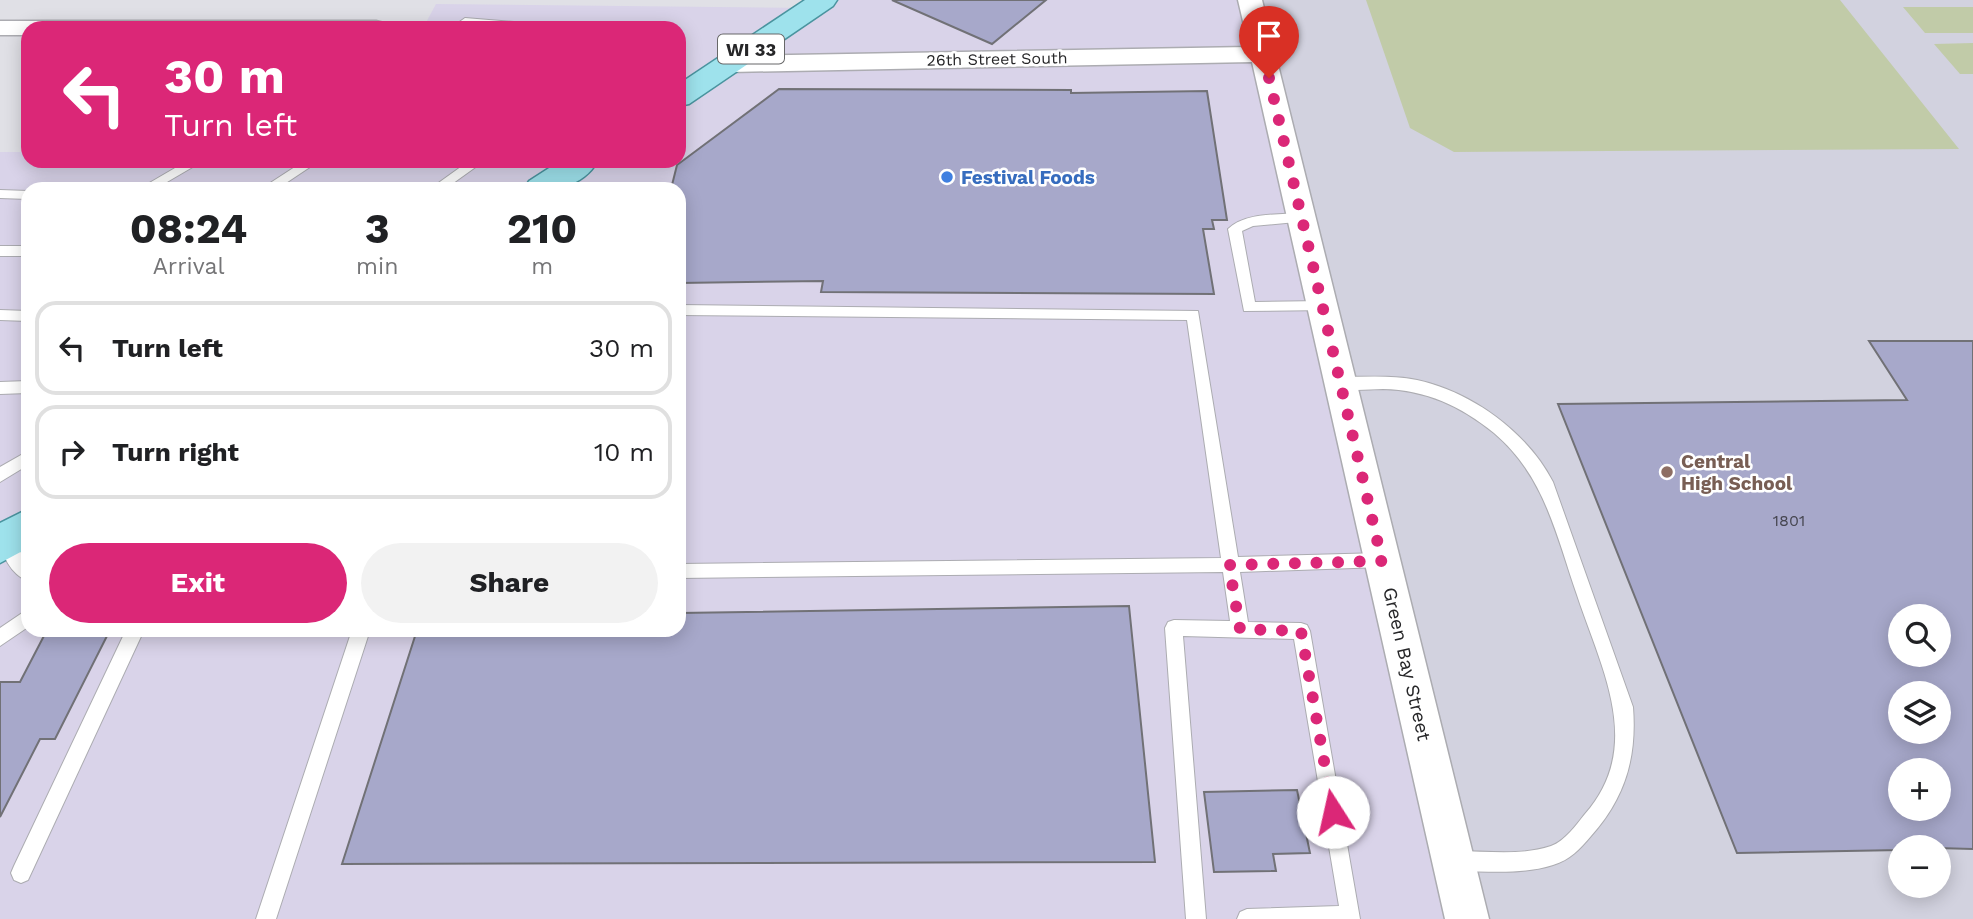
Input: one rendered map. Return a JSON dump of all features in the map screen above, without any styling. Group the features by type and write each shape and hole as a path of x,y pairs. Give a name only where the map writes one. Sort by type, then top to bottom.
{"main road":[{"name":"WI 33","path":"686,92 823,0"},
{"path":"550,182 572,168"}],"street":[{"name":"Green Bay Street","path":"1250,0 1467,919"},
{"path":"0,28 21,28"},
{"name":"26th Street South","path":"730,64 1263,54"}],"lane":[{"path":"158,182 184,168"},
{"path":"278,182 302,168"},
{"path":"446,182 468,168"},
{"path":"0,194 21,195"},
{"path":"1302,218 1251,222 1236,229 1249,307 1323,306"},
{"path":"0,250 21,251"},
{"path":"686,310 1193,315 1240,629"},
{"path":"0,315 21,316"},
{"path":"1341,383 1392,383 1436,392 1488,421 1530,460 1542,477 1555,508 1624,707 1627,739 1621,771 1609,798 1573,842 1556,855 1536,859 1453,861"},
{"path":"0,388 21,387"},
{"path":"3,472 21,461"},
{"path":"10,538 21,560"},
{"path":"686,571 1382,561"},
{"path":"0,638 21,622"},
{"path":"1196,919 1174,628 1301,631 1351,916 1247,919"},
{"path":"21,873 132,637"},
{"path":"266,919 359,637"}],"shaded area":[{"path":"823,0 1250,0 1467,919 0,919 0,152 21,152 21,168 686,168 686,21 427,21 436,4 812,8"},
{"name":"Central High School","path":"1250,0 1973,0 1973,919 1467,919"}],"green space":[{"path":"1366,0 1840,0 1959,149 1454,152 1410,128"},
{"path":"1903,7 1973,7 1973,33 1925,33"},
{"path":"1973,43 1973,74 1960,74 1934,44"}],"building":[{"path":"892,0 1046,0 992,44"},
{"name":"Festival Foods","path":"779,89 1071,90 1071,93 1207,91 1227,220 1212,220 1214,229 1203,229 1214,294 821,292 823,281 686,283 686,182 673,182 676,168 686,168 686,158"},
{"path":"1869,341 1973,341 1973,849 1951,848 1951,835 1888,835 1888,850 1737,853 1558,404 1907,400"},
{"path":"1129,606 1155,862 342,864 415,637 686,637 686,613"},
{"path":"43,637 106,637 55,739 40,739 0,817 0,682 20,682"},
{"path":"1297,790 1310,853 1273,854 1276,871 1214,872 1204,792"}],"place":[{"name":"Festival Foods","path":"947,177"},
{"name":"Central High School","path":"1667,472"}],"route":[{"path":"1269,78 1382,561 1229,565 1240,629 1301,631 1333,812"}]}
